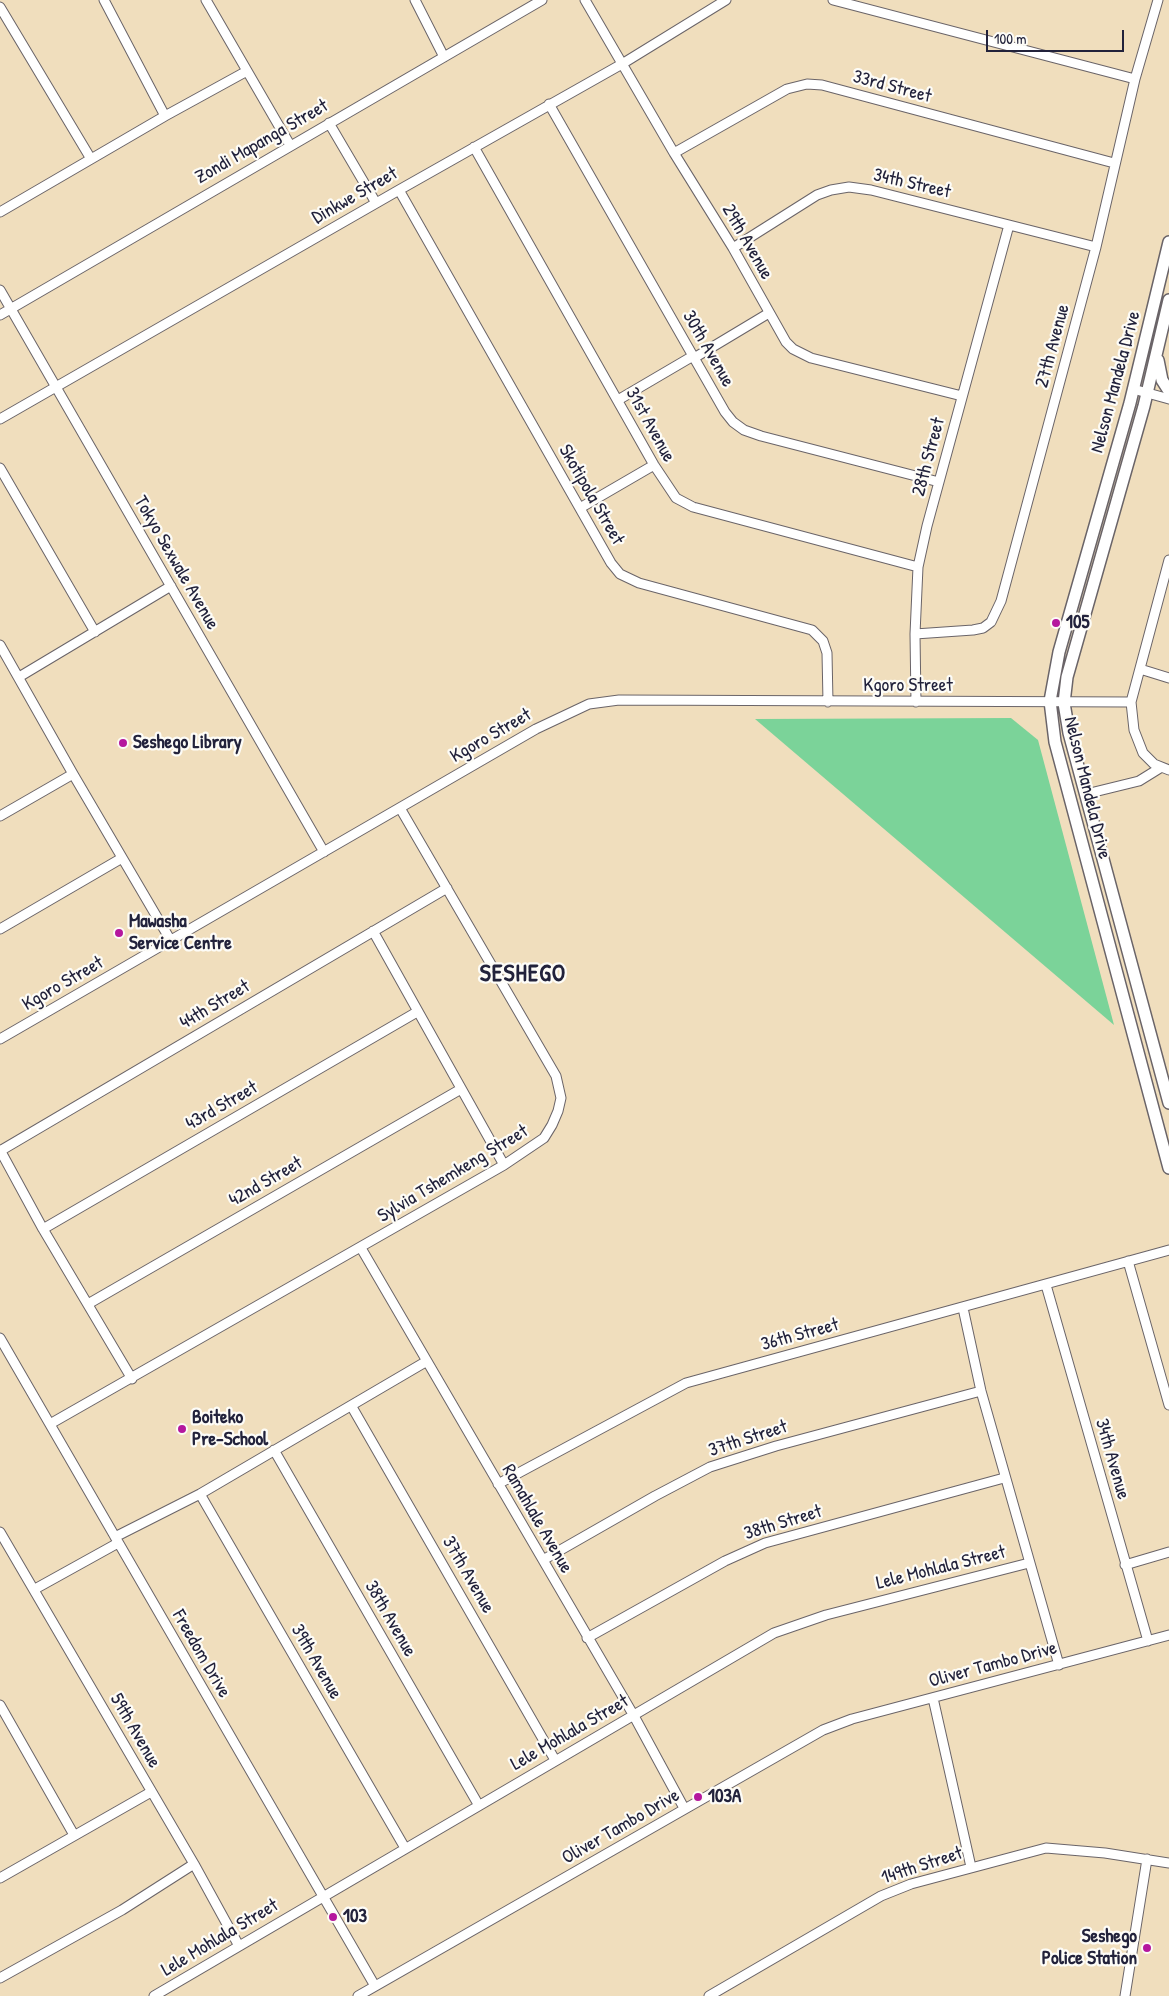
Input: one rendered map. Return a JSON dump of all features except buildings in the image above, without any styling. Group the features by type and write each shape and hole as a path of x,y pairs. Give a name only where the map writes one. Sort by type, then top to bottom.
{"main road":[{"name":"Nelson Mandela Drive","path":"1169,242 1133,389 1059,652 1050,701 1055,742 1169,1168"},
{"name":"Nelson Mandela Drive","path":"1169,300 1148,393 1067,677 1064,703 1069,733 1169,1103"},
{"path":"1157,351 1162,380 1169,391"}],"street":[{"path":"104,0 165,116"},
{"path":"206,0 290,145"},
{"path":"415,0 444,57"},
{"name":"Zondi Mapanga Street","path":"0,315 542,0"},
{"name":"29th Avenue","path":"585,0 674,153 733,248 786,342 801,354 962,396"},
{"name":"Dinkwe Street","path":"0,419 398,190 622,64 726,0"},
{"path":"832,0 1135,80"},
{"name":"27th Avenue","path":"915,634 983,628 991,622 997,612 1096,247 1114,163 1158,0"},
{"path":"0,7 92,159"},
{"path":"0,212 165,116 246,72"},
{"name":"33rd Street","path":"674,153 787,89 807,84 822,85 1114,163"},
{"name":"30th Avenue","path":"549,104 725,412 733,422 744,430 939,482"},
{"path":"329,123 376,203"},
{"name":"31st Avenue","path":"474,147 669,489 685,504 918,567"},
{"name":"34th Street","path":"733,248 817,195 849,187 871,190 1096,247"},
{"name":"Skotipola Street","path":"398,190 611,563 627,579 802,626 818,634 827,653 828,702"},
{"name":"28th Street","path":"916,702 915,634 918,567 939,482 1009,225"},
{"name":"Tokyo Sexwale Avenue","path":"0,290 54,388 171,586 324,852"},
{"path":"618,400 769,313"},
{"path":"1133,389 1169,399"},
{"path":"580,508 654,465"},
{"path":"0,468 95,632"},
{"path":"1165,769 1148,759 1140,747 1132,721 1130,702 1165,590 1169,560"},
{"path":"18,677 171,586"},
{"path":"0,644 72,774 171,941"},
{"path":"1140,669 1169,678"},
{"name":"Kgoro Street","path":"0,1039 536,729 589,704 618,700 828,702 1050,701 1064,703 1072,700 1130,702"},
{"path":"1086,794 1139,781 1165,769"},
{"path":"1,813 72,774"},
{"name":"Sylvia Tshemkeng Street","path":"50,1424 361,1248 504,1165 544,1138 558,1112 560,1098 556,1076 400,808"},
{"path":"0,930 122,858"},
{"name":"44th Street","path":"0,1150 447,888"},
{"path":"373,931 504,1165"},
{"name":"43rd Street","path":"43,1229 417,1012"},
{"name":"42nd Street","path":"88,1304 461,1089"},
{"path":"0,1150 43,1229 132,1379"},
{"name":"Ramahlale Avenue","path":"361,1248 634,1716 684,1808"},
{"name":"36th Street","path":"498,1484 686,1383 1169,1250"},
{"path":"1128,1261 1169,1405"},
{"name":"34th Avenue","path":"1046,1285 1148,1641"},
{"path":"963,1308 981,1391 1004,1478 1058,1665"},
{"name":"Freedom Drive","path":"0,1338 375,1986"},
{"path":"35,1589 117,1540 352,1407 427,1361"},
{"name":"37th Street","path":"543,1560 654,1496 710,1467 776,1446 981,1391"},
{"name":"37th Avenue","path":"352,1407 555,1760"},
{"name":"38th Avenue","path":"274,1450 478,1804"},
{"name":"38th Street","path":"587,1638 724,1561 765,1544 1004,1478"},
{"name":"39th Avenue","path":"200,1494 405,1848"},
{"name":"59th Avenue","path":"0,1532 194,1864 239,1946"},
{"path":"1125,1566 1169,1552"},
{"name":"Lele Mohlala Street","path":"154,1996 478,1804 634,1716 774,1633 826,1614 1029,1563"},
{"name":"Oliver Tambo Drive","path":"358,1996 823,1730 852,1720 1169,1635"},
{"path":"933,1698 971,1868"},
{"path":"0,1705 74,1835"},
{"path":"0,1878 151,1792"},
{"name":"149th Street","path":"708,1996 881,1896 911,1884 1046,1848 1169,1863"},
{"path":"1125,1996 1148,1859"},
{"path":"0,1978 113,1915 194,1864"}],"green space":[{"path":"1011,718 1038,740 1114,1025 755,719"}],"place":[{"name":"105","path":"1056,623"},
{"name":"Seshego Library","path":"123,743"},
{"name":"Mawasha Service Centre","path":"119,933"},
{"name":"Boiteko Pre-School","path":"182,1429"},
{"name":"103A","path":"698,1797"},
{"name":"103","path":"333,1917"},
{"name":"Seshego Police Station","path":"1147,1948"}],"district":[{"name":"SESHEGO","path":"523,975"}]}
